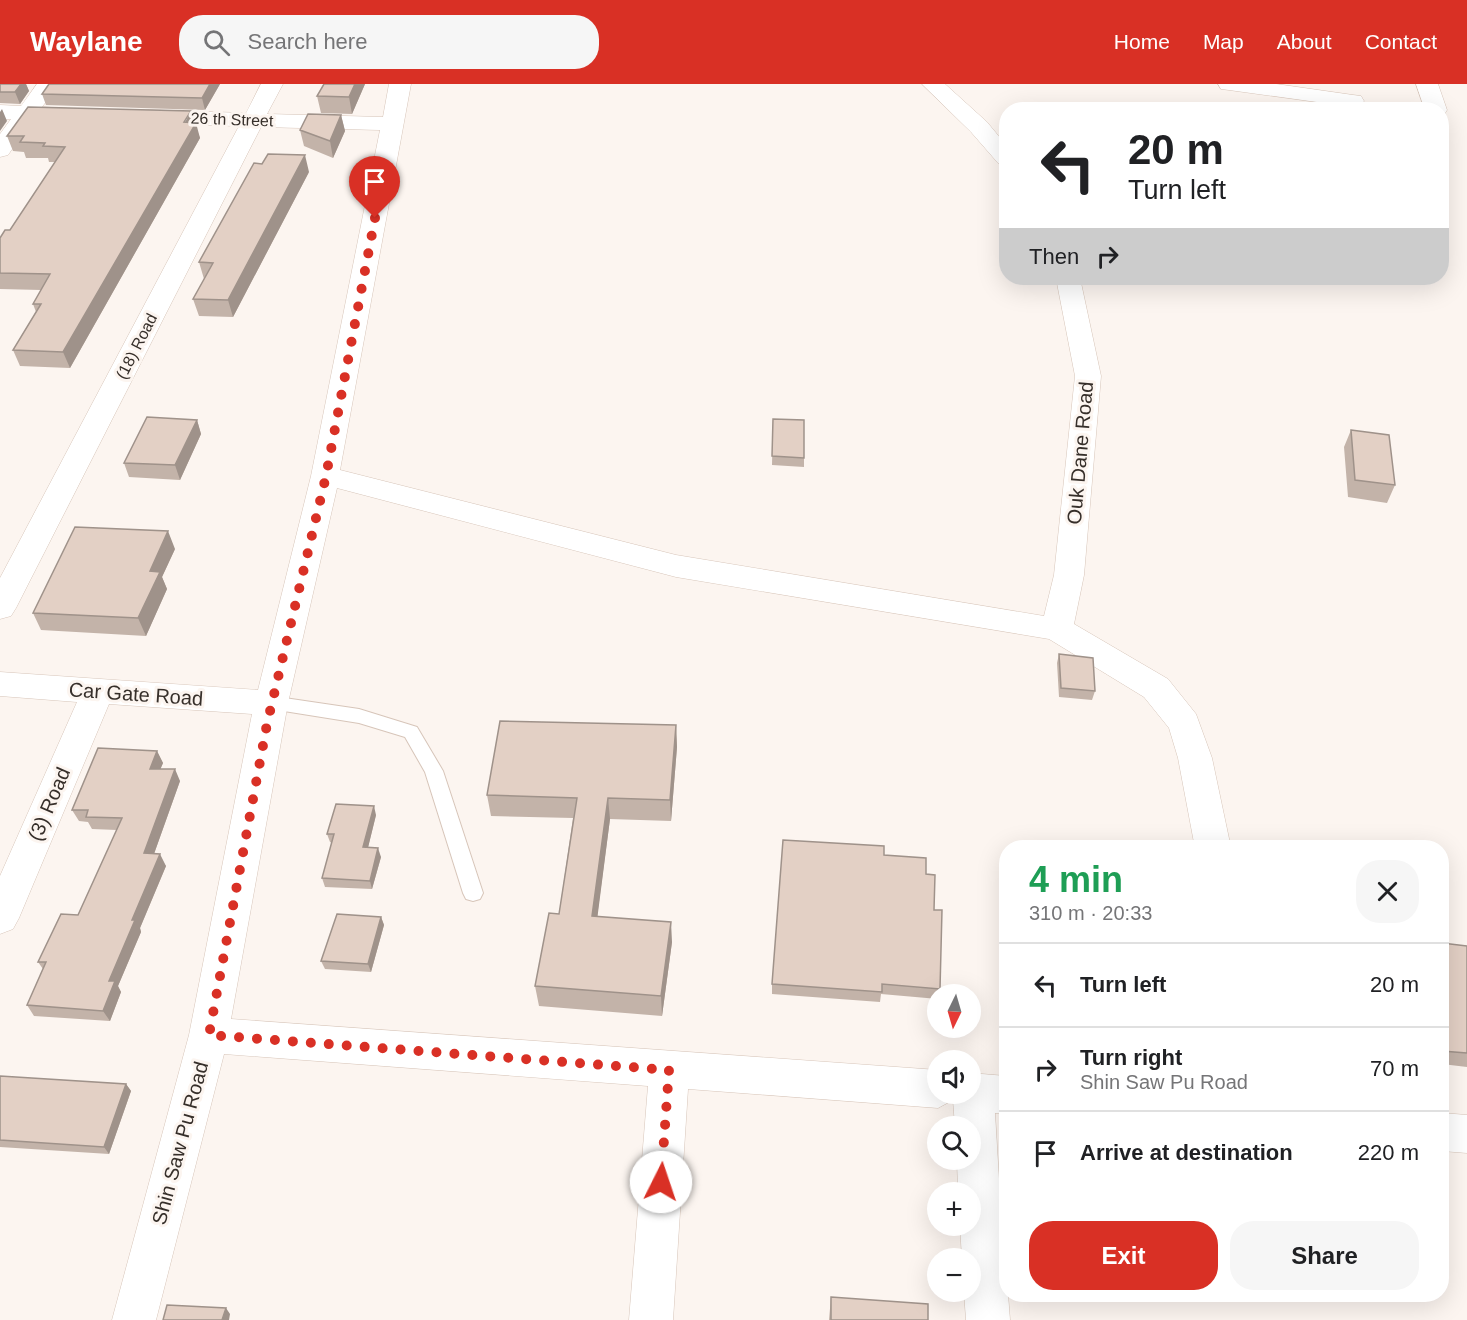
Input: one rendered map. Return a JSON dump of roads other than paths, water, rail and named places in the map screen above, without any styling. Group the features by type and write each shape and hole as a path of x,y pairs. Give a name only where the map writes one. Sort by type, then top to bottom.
{"street":[{"path":"0,150 48,84"},
{"name":"(18) Road","path":"0,608 272,84"},
{"name":"Shin Saw Pu Road","path":"135,1320 209,1035 271,703 326,476 400,84"},
{"path":"933,84 979,127 999,150"},
{"path":"1427,84 1433,102"},
{"path":"1235,89 1353,101"},
{"path":"0,112 87,115"},
{"name":"26 th Street","path":"123,116 393,124"},
{"name":"Ouk Dane Road","path":"1057,629 1069,575 1088,376 1069,285"},
{"path":"326,476 676,566 1057,629 1155,688 1184,723 1195,758 1211,840"},
{"name":"Car Gate Road","path":"0,684 271,703"},
{"name":"(3) Road","path":"0,918 98,691"},
{"path":"209,1035 927,1089"},
{"path":"651,1320 669,1070"},
{"path":"973,1104 988,1320"},
{"path":"1449,1133 1467,1134"}],"lane":[{"path":"271,703 359,716 411,732 434,771 473,893"}]}
